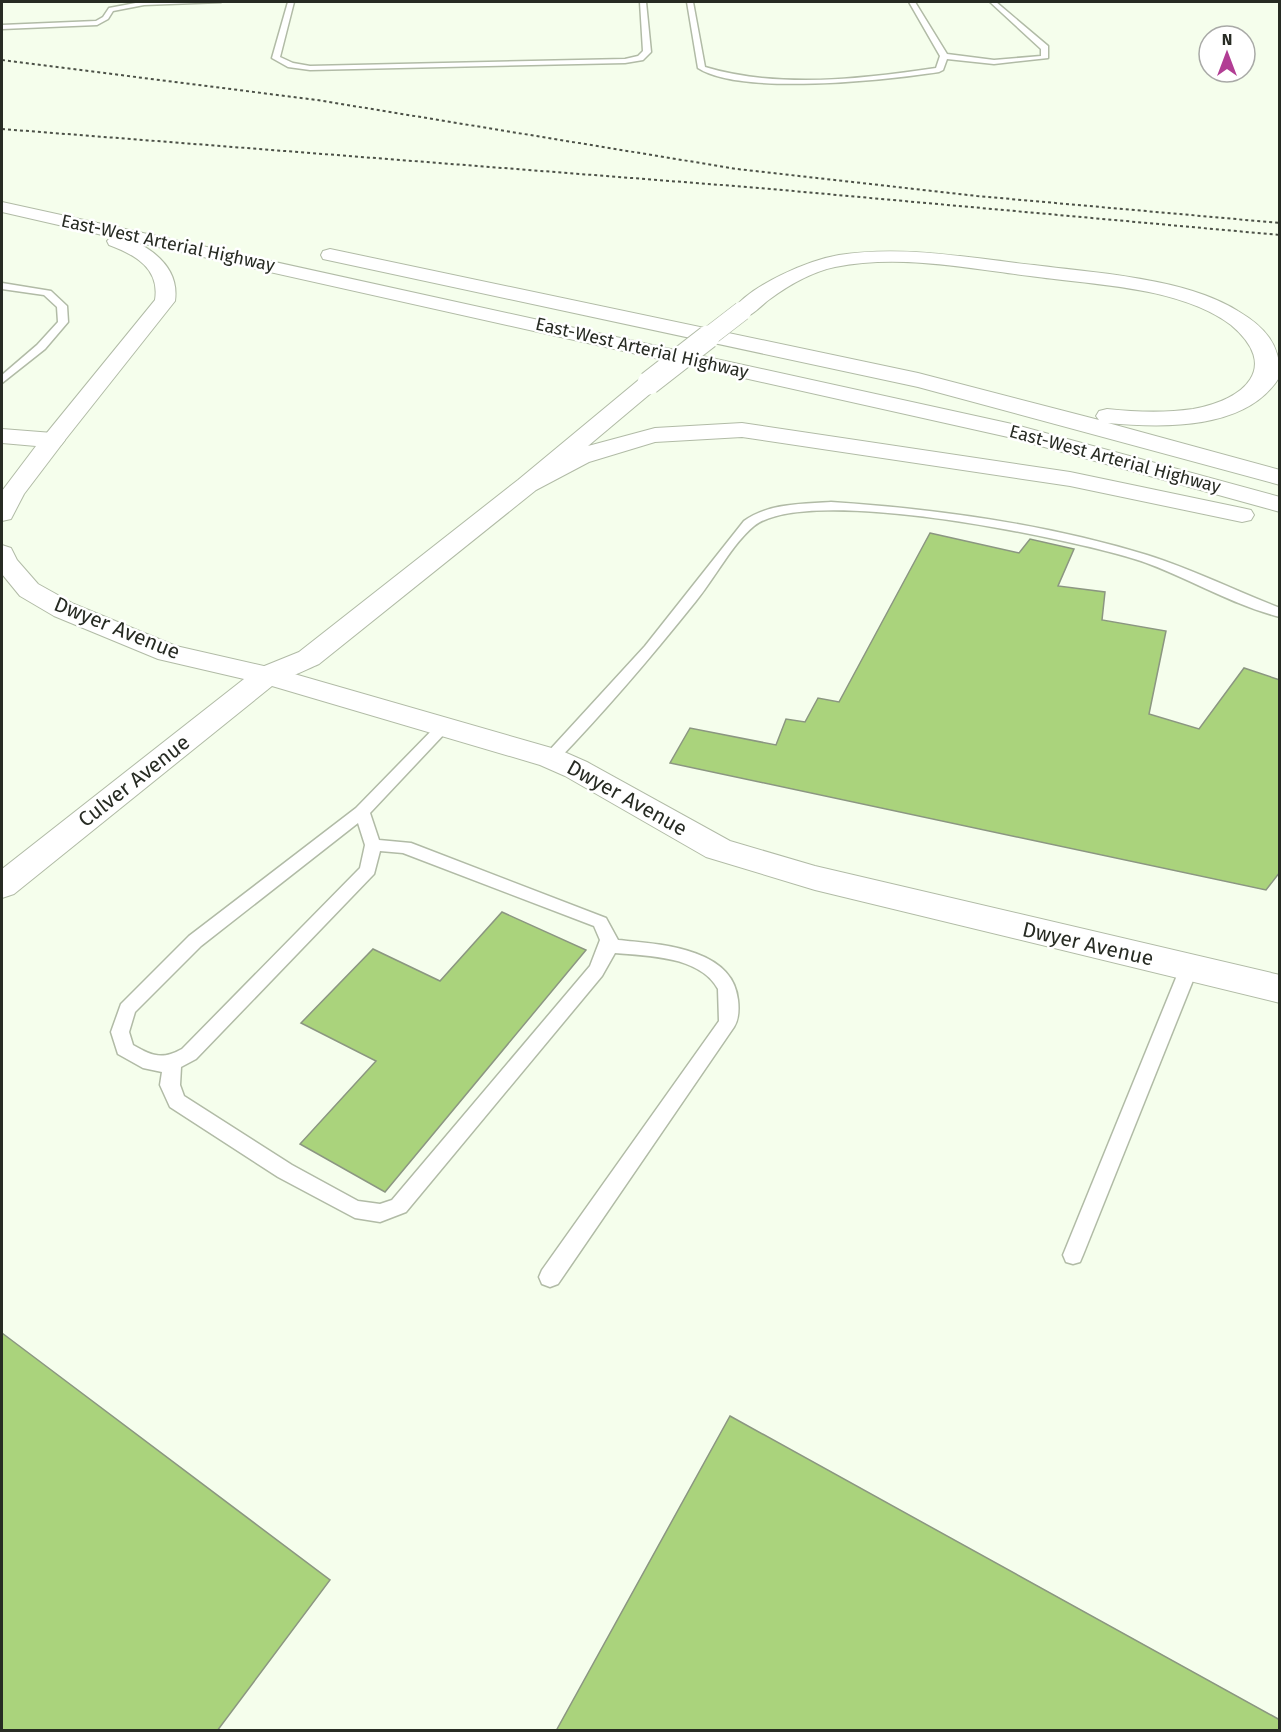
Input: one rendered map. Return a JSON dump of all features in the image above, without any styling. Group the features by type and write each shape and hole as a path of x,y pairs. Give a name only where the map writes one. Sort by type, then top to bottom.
{"main road":[{"name":"East-West Arterial Highway","path":"2,188 132,215"},
{"name":"East-West Arterial Highway","path":"2,207 1012,431 1280,505"},
{"path":"2,514 12,493 159,311 168,289 165,276 148,256 123,243 35,214"},
{"path":"735,310 769,275 804,259 835,251 906,246 1131,273 1182,282 1245,306 1268,320"},
{"name":"East-West Arterial Highway","path":"305,250 918,380 1000,400 1280,478"},
{"path":"267,675 277,657 735,310 788,277 810,268 837,261 870,257 931,258 1087,278 1169,292 1232,316 1248,327 1266,348 1272,364 1269,378 1256,393 1236,404 1205,413 1158,419 1095,415 918,380"},
{"path":"267,675 309,658 527,485 642,381"},
{"path":"527,485 566,462 602,447 647,435 696,429 742,430 1070,479 1280,524"},
{"path":"2,436 53,440"},
{"name":"Dwyer Avenue","path":"2,553 4,562 29,590 64,610 168,653 267,675 551,758 576,769 718,849 815,878 1280,989"},
{"name":"Culver Avenue","path":"2,886 267,675"}],"lane":[{"path":"2,27 97,23 106,18 111,9 144,3 218,2"},
{"path":"291,2 276,58 291,65 310,68 625,61 640,58 647,52 643,2"},
{"path":"690,2 702,68 716,74 778,80 918,73 939,70 944,56"},
{"path":"912,2 944,56 966,62 1020,62 1044,58 1045,48 993,2"},
{"path":"2,286 47,294 62,306 63,322 42,347 2,380"},
{"path":"551,758 580,729 708,578 739,532 759,516 787,508 833,504 897,510 1034,533 1138,556 1280,613"},
{"path":"362,812 373,845 368,870 189,1054 172,1065 148,1064 125,1049 120,1032 127,1009 195,941 362,812 444,726"},
{"path":"172,1065 170,1085 177,1101 295,1176 355,1209 380,1212 399,1206 596,971 611,946 609,931 600,922 405,847 373,845"},
{"path":"550,1277 728,1022 730,1004 727,987 716,973 678,955 611,946"},
{"path":"1073,1255 1189,968"}],"building":[{"path":"930,533 1019,553 1030,539 1074,549 1058,586 1105,592 1102,620 1166,631 1149,714 1199,729 1244,668 1280,680 1280,872 1266,890 670,763 690,728 776,745 786,719 805,722 818,698 839,702"},
{"path":"502,912 586,950 385,1192 300,1144 376,1061 301,1023 373,949 440,981"},
{"path":"2,1333 330,1580 217,1731 2,1731"},
{"path":"730,1416 1280,1720 1280,1731 556,1731"}],"railway":[{"path":"2,60 317,100 737,169 977,196 1280,223"},
{"path":"2,129 760,188 1280,235"}]}
